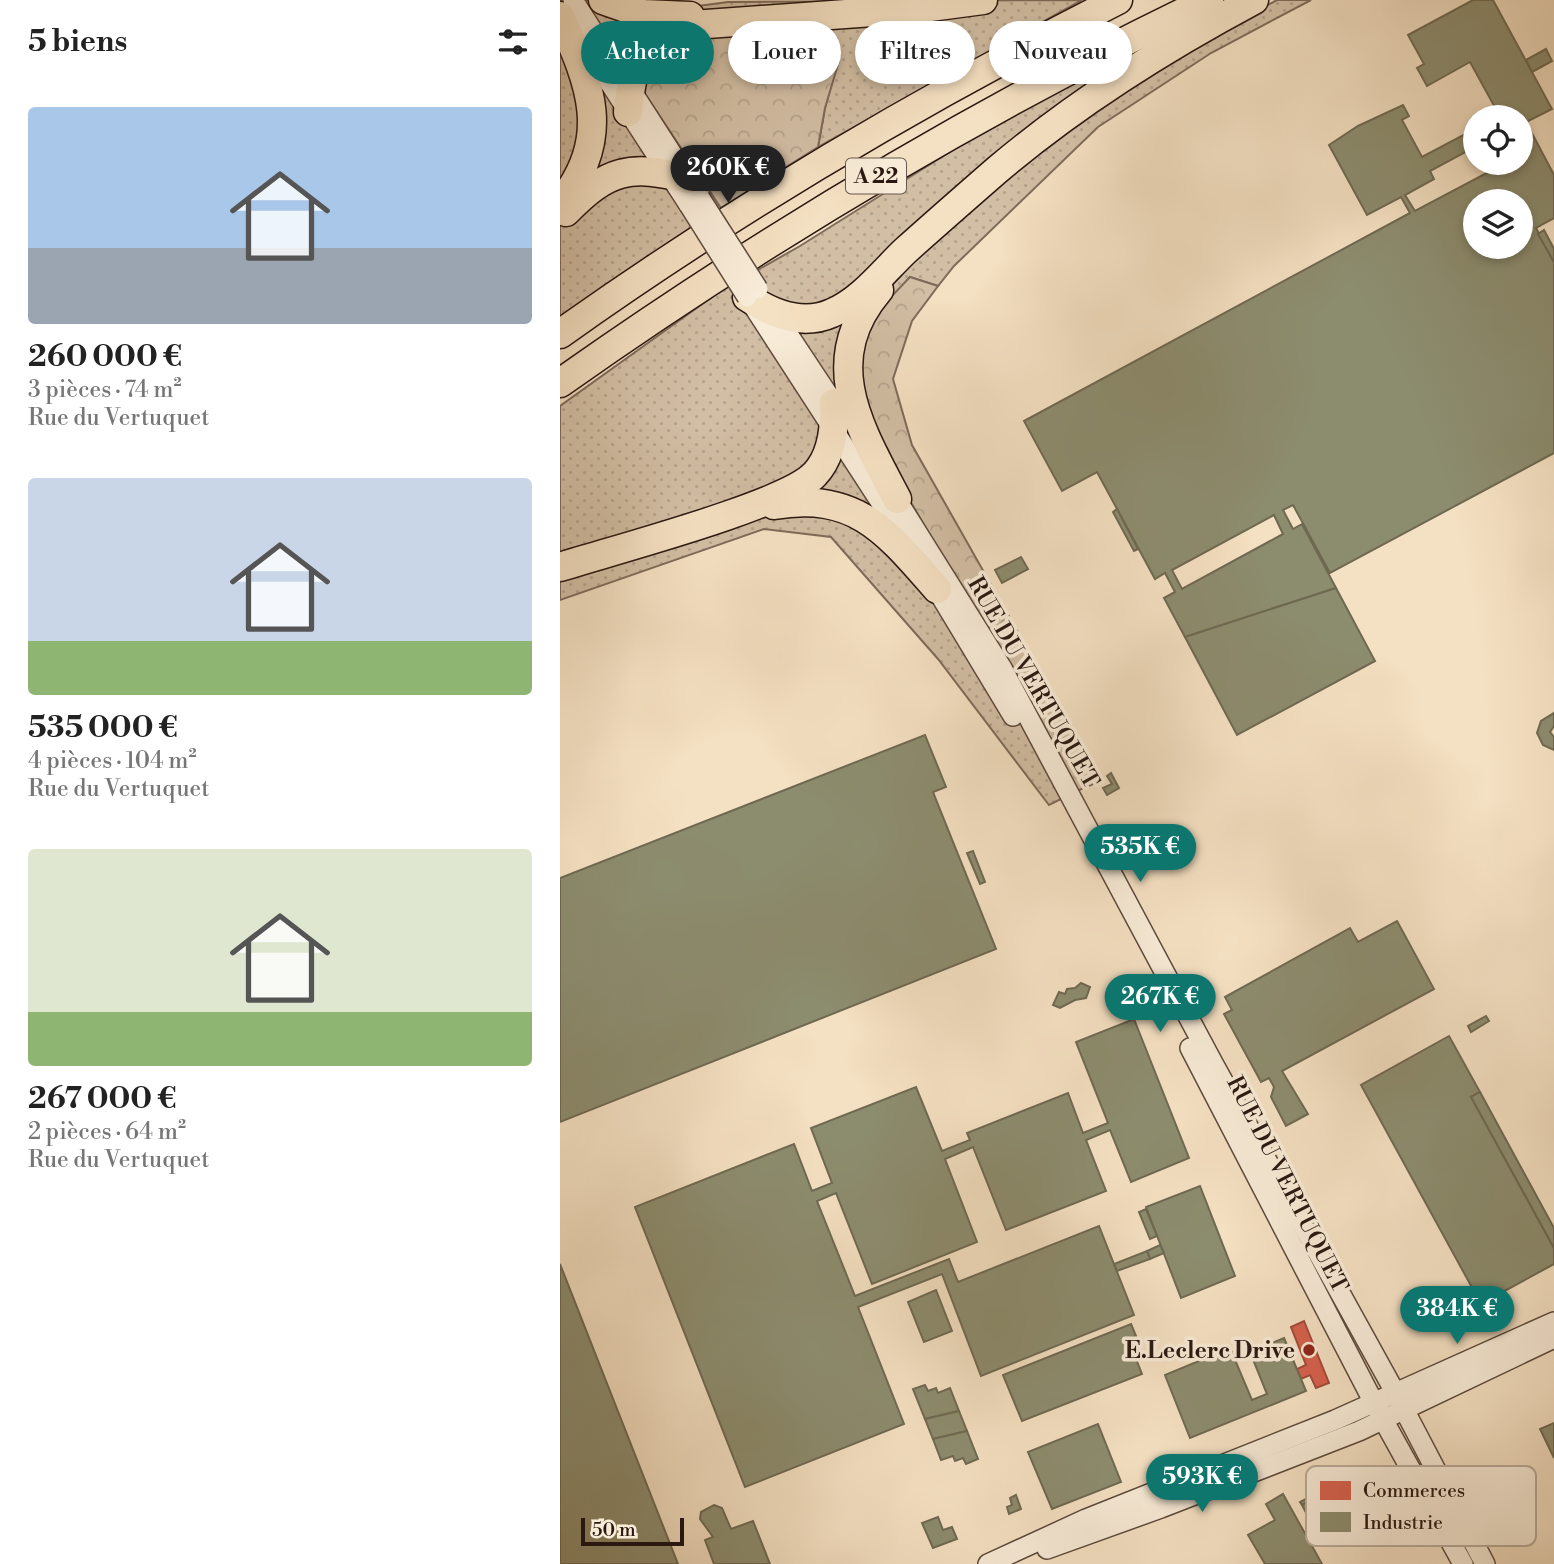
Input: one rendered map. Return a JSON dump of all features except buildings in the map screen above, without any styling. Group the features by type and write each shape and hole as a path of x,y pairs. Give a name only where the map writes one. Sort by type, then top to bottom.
{"highway":[{"path":"603,0 622,9 656,16 805,15"},
{"path":"629,100 642,52 655,37 671,28 690,23 915,9 983,0"},
{"name":"A 22","path":"560,334 690,245 865,137 990,66 1118,0"},
{"name":"A 22","path":"560,383 713,277 877,176 1048,80 1209,0"},
{"path":"760,300 808,318 835,312 864,290 1017,154 1165,51 1254,0"},
{"path":"560,16 586,79 593,116 588,155 579,175 560,204"},
{"path":"560,218 602,181 628,170 686,189"},
{"path":"897,499 856,416 848,377 849,352 861,314 941,221"},
{"path":"560,567 733,512 789,491 811,478 827,456 833,416"},
{"path":"733,512 814,501 849,509 890,537 937,589"}],"street":[{"name":"RUE DU VERTUQUET","path":"573,0 629,100 833,416 990,675 1409,1466"},
{"name":"RUE DU VERTUQUET","path":"560,7 629,100"},
{"name":"RUE DU VERTUQUET","path":"760,300 833,416 897,499 1002,668 1213,1063 1434,1466"},
{"path":"1400,1402 1554,1322"},
{"path":"1003,1564 1161,1508 1379,1411 1554,1338"},
{"path":"988,1564 1086,1519 1379,1411"},
{"name":"RUE DU VERTUQUET","path":"1453,1546 1463,1564"},
{"name":"RUE DU VERTUQUET","path":"1476,1546 1485,1564"}],"green space":[{"path":"560,0 629,0 683,8 728,2 1082,0 1044,21 989,21 989,52 975,60 975,21 855,21 855,84 931,84 818,147 832,84 841,84 841,21 728,21 728,68 714,73 714,21 581,21 581,84 677,84 645,94 721,208 560,316"},
{"path":"1277,0 1311,0 1211,53 1098,127 954,266 938,286 910,277 859,349 1077,791 1049,805 938,659 831,537 764,529 560,600 560,406 719,292 800,246 1004,118 1069,84 1132,84 1132,51 1181,25 1202,41"},
{"path":"714,30 728,30 728,84 832,84 818,147 721,208 645,94 644,84 714,84"},
{"path":"910,277 938,286 912,321 893,379 912,445 1071,726 1098,782 1077,791 890,466 860,393 859,349 871,318"}],"place":[{"name":"E.Leclerc Drive","path":"1309,1350"}]}
